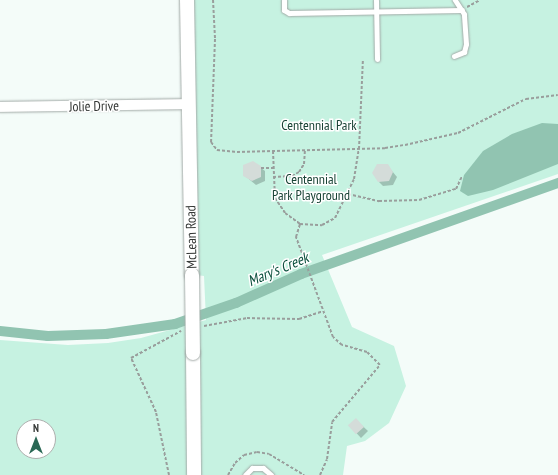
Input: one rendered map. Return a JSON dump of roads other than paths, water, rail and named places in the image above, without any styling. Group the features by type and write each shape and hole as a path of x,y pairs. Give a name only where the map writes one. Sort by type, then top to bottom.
{"street":[{"name":"McLean Road","path":"187,0 194,475"},
{"name":"Jolie Drive","path":"0,108 188,104"}],"lane":[{"path":"284,0 284,10 289,13 462,10"},
{"path":"376,0 377,59"},
{"path":"454,56 464,52 465,48 465,20 462,10 455,0"},
{"path":"245,475 252,468 263,468 271,475"}],"waterway":[{"name":"Mary's Creek","path":"0,331 48,336 106,334 175,324 236,303 301,274 558,183"}],"park label":[{"name":"Centennial Park","path":"319,125"},
{"name":"Centennial Park Playground","path":"311,188"}]}
